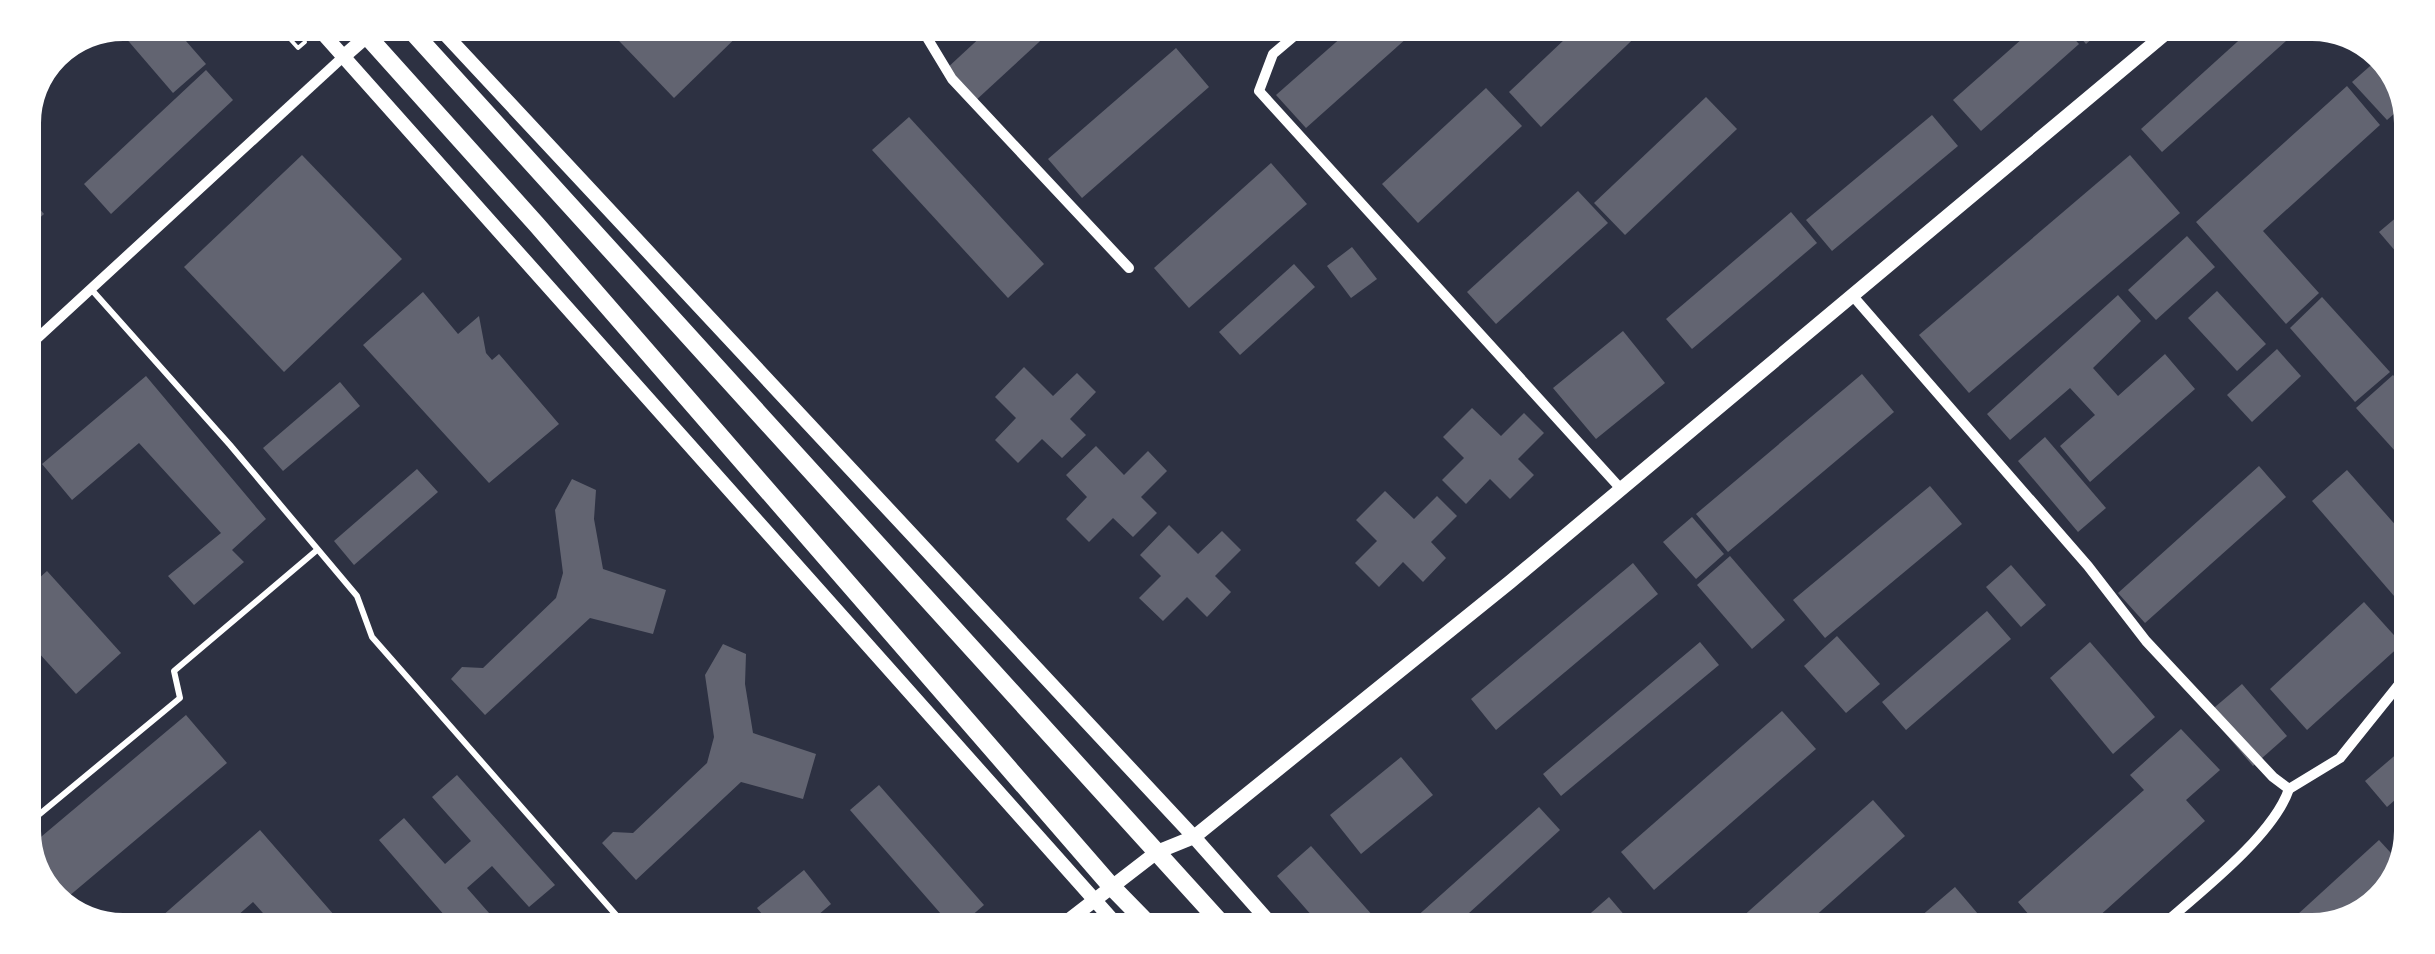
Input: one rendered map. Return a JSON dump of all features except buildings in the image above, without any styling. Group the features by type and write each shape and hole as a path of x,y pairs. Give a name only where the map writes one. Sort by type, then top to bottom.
{"main road":[{"path":"415,35 1217,919"},
{"path":"367,36 537,224 1142,919"}],"street":[{"path":"324,35 1110,919"},
{"path":"446,35 1194,836 1267,919"},
{"path":"926,35 952,79 1129,268"},
{"path":"1295,35 1273,54 1258,91 1621,489"},
{"path":"1069,919 1157,852 1194,836 1621,489 2164,35"},
{"path":"35,340 367,36"},
{"path":"1852,295 2088,566 2146,640 2273,777 2290,789"},
{"path":"2169,919 2255,840 2283,808 2290,789 2340,758 2400,683"}],"lane":[{"path":"90,289 357,596 372,637 620,919"},
{"path":"35,818 180,698 174,671 317,550"}],"path":[{"path":"286,35 298,48"}]}
